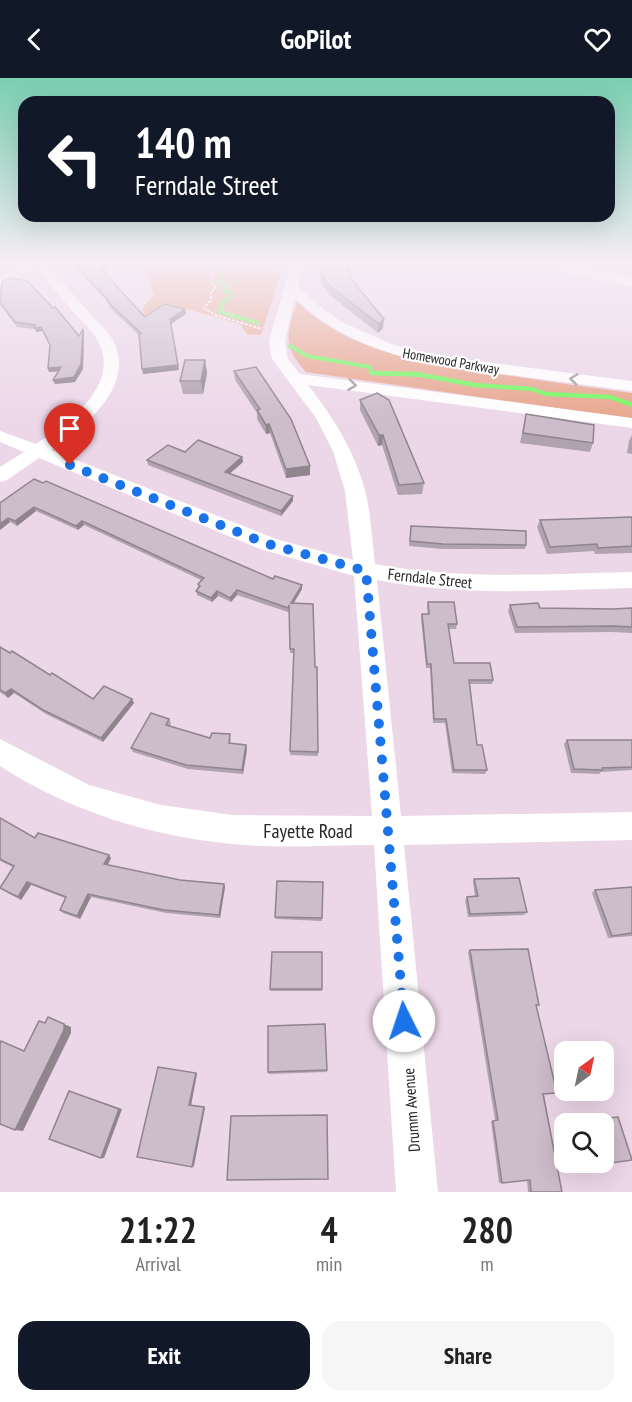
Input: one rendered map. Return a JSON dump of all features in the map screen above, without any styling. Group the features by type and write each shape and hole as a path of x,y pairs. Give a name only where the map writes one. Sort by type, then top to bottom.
{"street":[{"path":"0,476 79,419 101,394 108,382 112,367 111,353 105,339 84,316"},
{"name":"Drumm Avenue","path":"283,316 277,341 280,359 324,417 342,451 356,491 366,571 389,831 417,1192"},
{"name":"Homewood Parkway","path":"321,316 361,339 402,354 442,362 632,386"},
{"path":"294,378 632,423"},
{"name":"Ferndale Street","path":"0,436 268,544 366,571 417,580 473,584 632,580"},
{"name":"Fayette Road","path":"0,751 84,797 161,819 233,830 389,831 632,826"}],"path":[{"path":"218,316 262,329"}],"shaded area":[{"path":"212,316 267,316 261,335 247,334 240,324"},
{"path":"292,316 314,316 339,333 386,352 411,359 632,393 632,419 306,372 298,363 290,347 288,339"}],"building":[{"path":"10,316 62,316 79,336 83,329 81,364 74,377 53,380 61,367 48,368 50,345 41,327 35,328 35,325 15,322"},
{"path":"123,316 175,316 170,319 178,365 142,369 139,333 141,333"},
{"path":"369,316 382,316 384,319 379,324"},
{"path":"185,360 205,360 201,381 180,381"},
{"path":"256,367 291,419 310,466 286,469 269,424 266,425 257,410 260,409 234,371"},
{"path":"377,393 389,400 424,483 399,485 383,435 379,435 360,400"},
{"path":"526,414 594,425 593,443 523,433"},
{"path":"198,440 242,457 225,472 293,496 281,511 147,460 168,445 185,452"},
{"path":"34,479 43,483 46,481 273,579 275,576 302,585 291,603 313,604 315,667 317,667 318,752 290,751 294,649 290,649 289,605 288,608 237,590 230,598 217,591 211,598 196,591 200,586 198,584 204,578 82,521 76,526 34,507 15,521 8,518 0,524 0,503"},
{"path":"632,517 632,546 598,548 597,544 550,547 540,520"},
{"path":"411,526 526,531 526,545 443,544 410,541"},
{"path":"428,602 454,602 457,624 448,624 454,663 490,663 493,680 469,680 477,745 482,745 487,770 454,770 446,719 434,719 431,664 427,664 422,614 429,614"},
{"path":"538,603 540,608 632,608 632,627 517,627 510,605"},
{"path":"0,647 10,653 12,651 50,675 52,673 93,699 104,686 132,699 101,738 43,710 11,689 5,693 0,690"},
{"path":"151,713 169,719 166,725 210,738 212,733 230,734 229,743 246,745 242,770 186,765 131,748"},
{"path":"567,740 632,740 632,767 602,768 602,770 574,769"},
{"path":"0,818 35,838 38,833 109,855 104,864 180,880 224,884 219,915 164,910 88,894 77,916 60,910 66,897 27,882 18,897 0,888 14,866 0,859"},
{"path":"519,878 527,912 470,914 467,897 478,896 474,879"},
{"path":"277,881 323,882 322,918 275,917"},
{"path":"632,887 632,933 612,936 595,890"},
{"path":"528,949 539,1005 536,1005 554,1080 554,1093 543,1094 554,1151 554,1173 558,1173 562,1192 531,1192 530,1180 502,1183 493,1121 498,1120 470,950"},
{"path":"272,952 322,952 322,989 270,989"},
{"path":"48,1017 64,1024 64,1030 15,1130 0,1124 0,1044 1,1041 24,1051 39,1021 45,1023"},
{"path":"325,1024 327,1070 268,1072 268,1026"},
{"path":"158,1067 196,1073 189,1105 204,1107 192,1167 137,1157"},
{"path":"69,1091 119,1109 101,1158 49,1139"},
{"path":"327,1115 328,1179 227,1180 231,1116"},
{"path":"614,1117 618,1117 632,1160 614,1163"}],"waterway":[{"path":"234,316 258,323"},
{"path":"290,346 307,356 370,367 371,373"},
{"path":"371,373 416,374 475,385 532,389 546,394 610,397 632,405"},
{"path":"371,373 419,375"}],"route":[{"path":"70,465 268,544 366,571 404,1021"}]}
